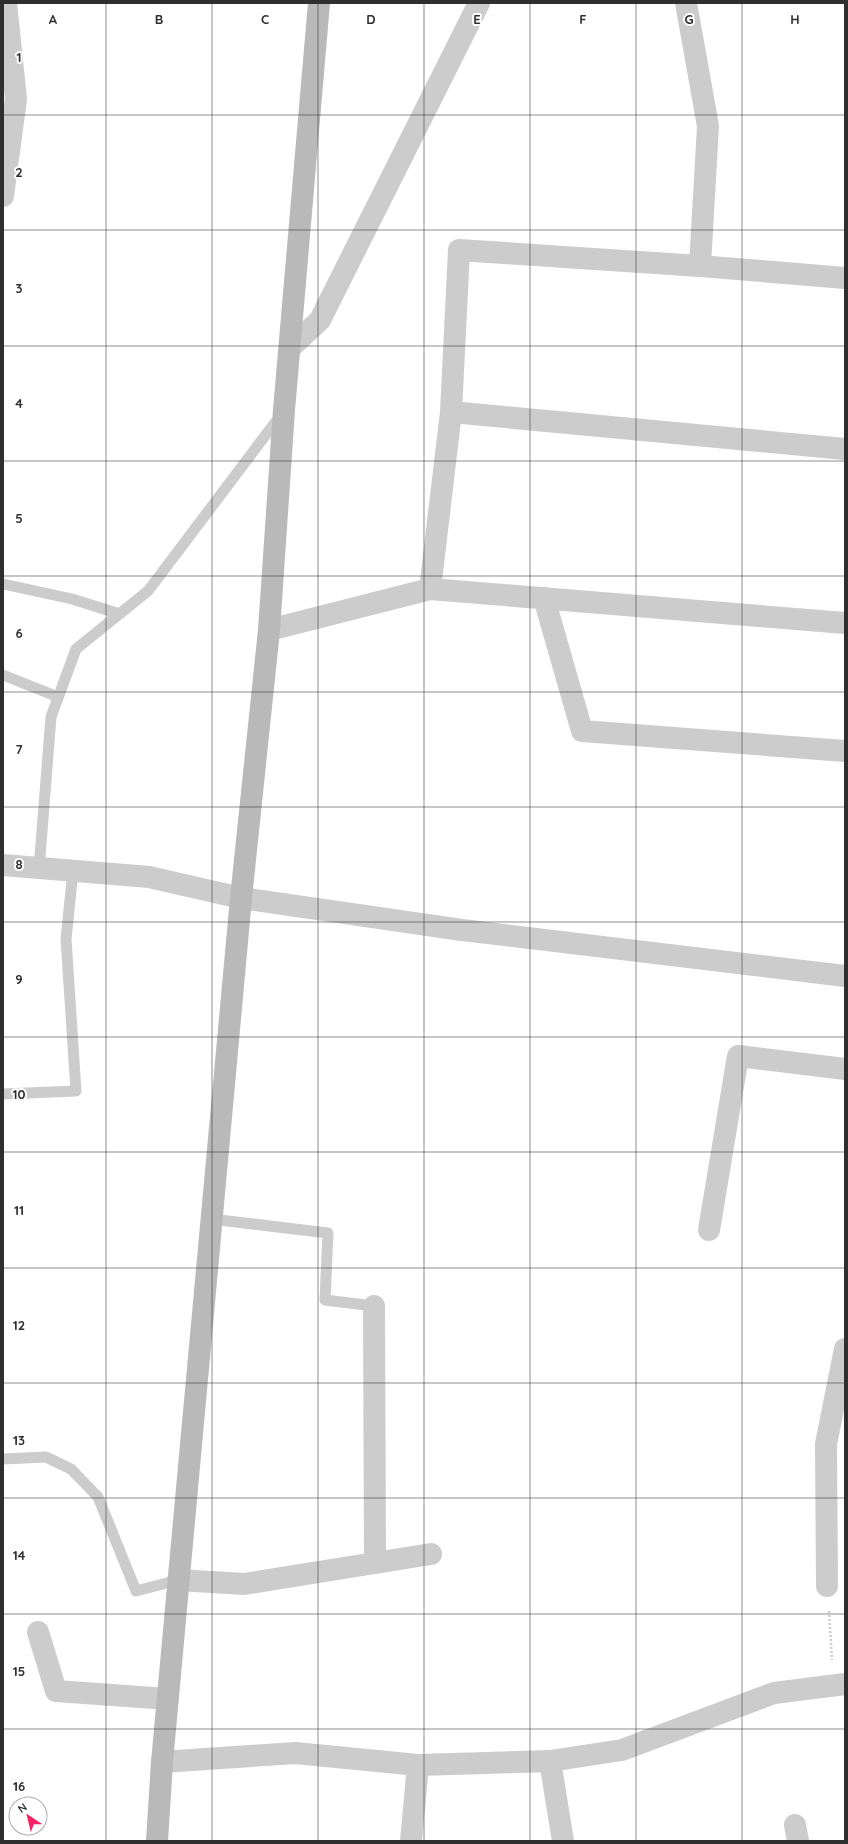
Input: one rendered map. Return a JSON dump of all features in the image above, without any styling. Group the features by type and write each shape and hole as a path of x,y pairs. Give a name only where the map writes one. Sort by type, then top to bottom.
{"street":[{"path":"3,196 16,99 6,3"},
{"path":"157,1841 162,1762 211,1219 241,898 269,630 284,410 319,3"},
{"path":"290,348 320,320 479,3"},
{"path":"686,3 708,126 700,266"},
{"path":"430,589 451,412 459,250 700,266 845,278"},
{"path":"451,412 845,449"},
{"path":"269,630 430,589 845,623"},
{"path":"544,598 582,731 845,751"},
{"path":"3,865 149,877 241,898 462,930 845,976"},
{"path":"709,1230 738,1056 845,1069"},
{"path":"374,1306 375,1562"},
{"path":"827,1586 826,1444 845,1349"},
{"path":"178,1580 244,1584 431,1554"},
{"path":"38,1632 56,1691 168,1699"},
{"path":"162,1762 296,1753 418,1764 550,1761 622,1750 774,1693 839,1684"},
{"path":"550,1761 563,1841"},
{"path":"411,1841 418,1764"}],"lane":[{"path":"39,869 51,717 76,649 148,591 284,410"},
{"path":"3,584 72,599 120,614"},
{"path":"3,675 58,697"},
{"path":"3,1094 76,1091 66,939 73,871"},
{"path":"211,1219 328,1233 325,1300 374,1306"},
{"path":"3,1459 46,1457 71,1469 98,1497 136,1591 178,1580"}],"path":[{"path":"827,1586 839,1684"}]}
